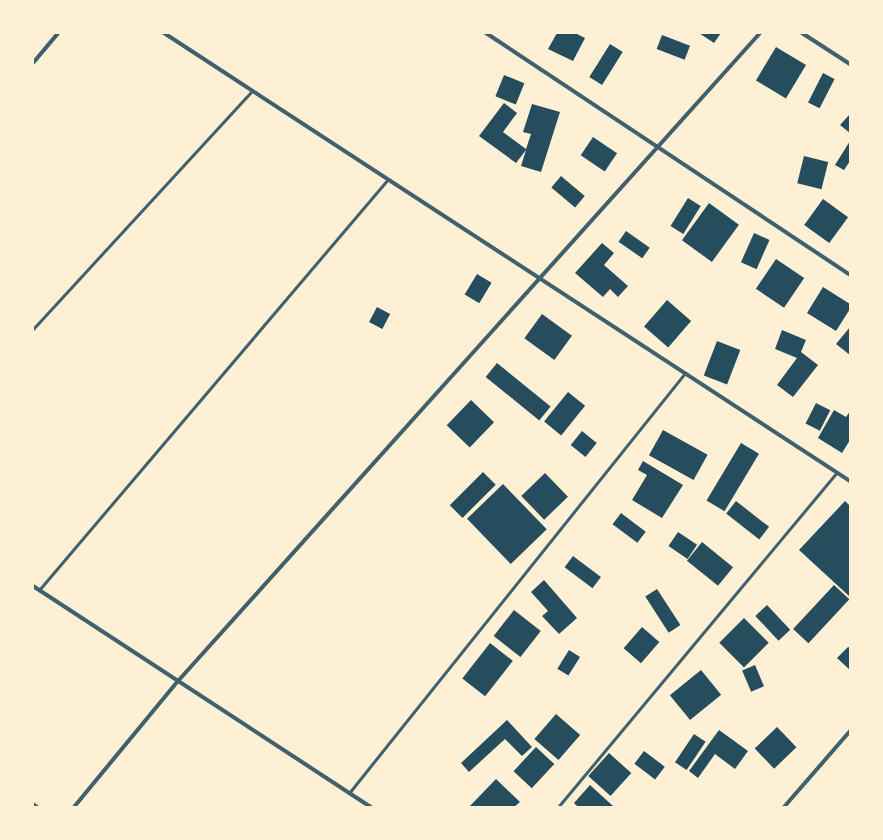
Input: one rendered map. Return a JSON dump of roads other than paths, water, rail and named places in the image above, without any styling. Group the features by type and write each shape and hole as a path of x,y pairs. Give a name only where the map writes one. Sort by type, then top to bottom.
{"street":[{"path":"33,63 58,33"},
{"path":"164,33 850,481"},
{"path":"486,33 850,275"},
{"path":"74,807 178,681 760,33"},
{"path":"802,33 850,64"},
{"path":"33,586 371,807"},
{"path":"784,807 850,731"},
{"path":"33,804 37,807"}],"lane":[{"path":"33,329 252,91"},
{"path":"39,590 388,180"},
{"path":"349,793 684,373"},
{"path":"558,807 837,472"}]}
